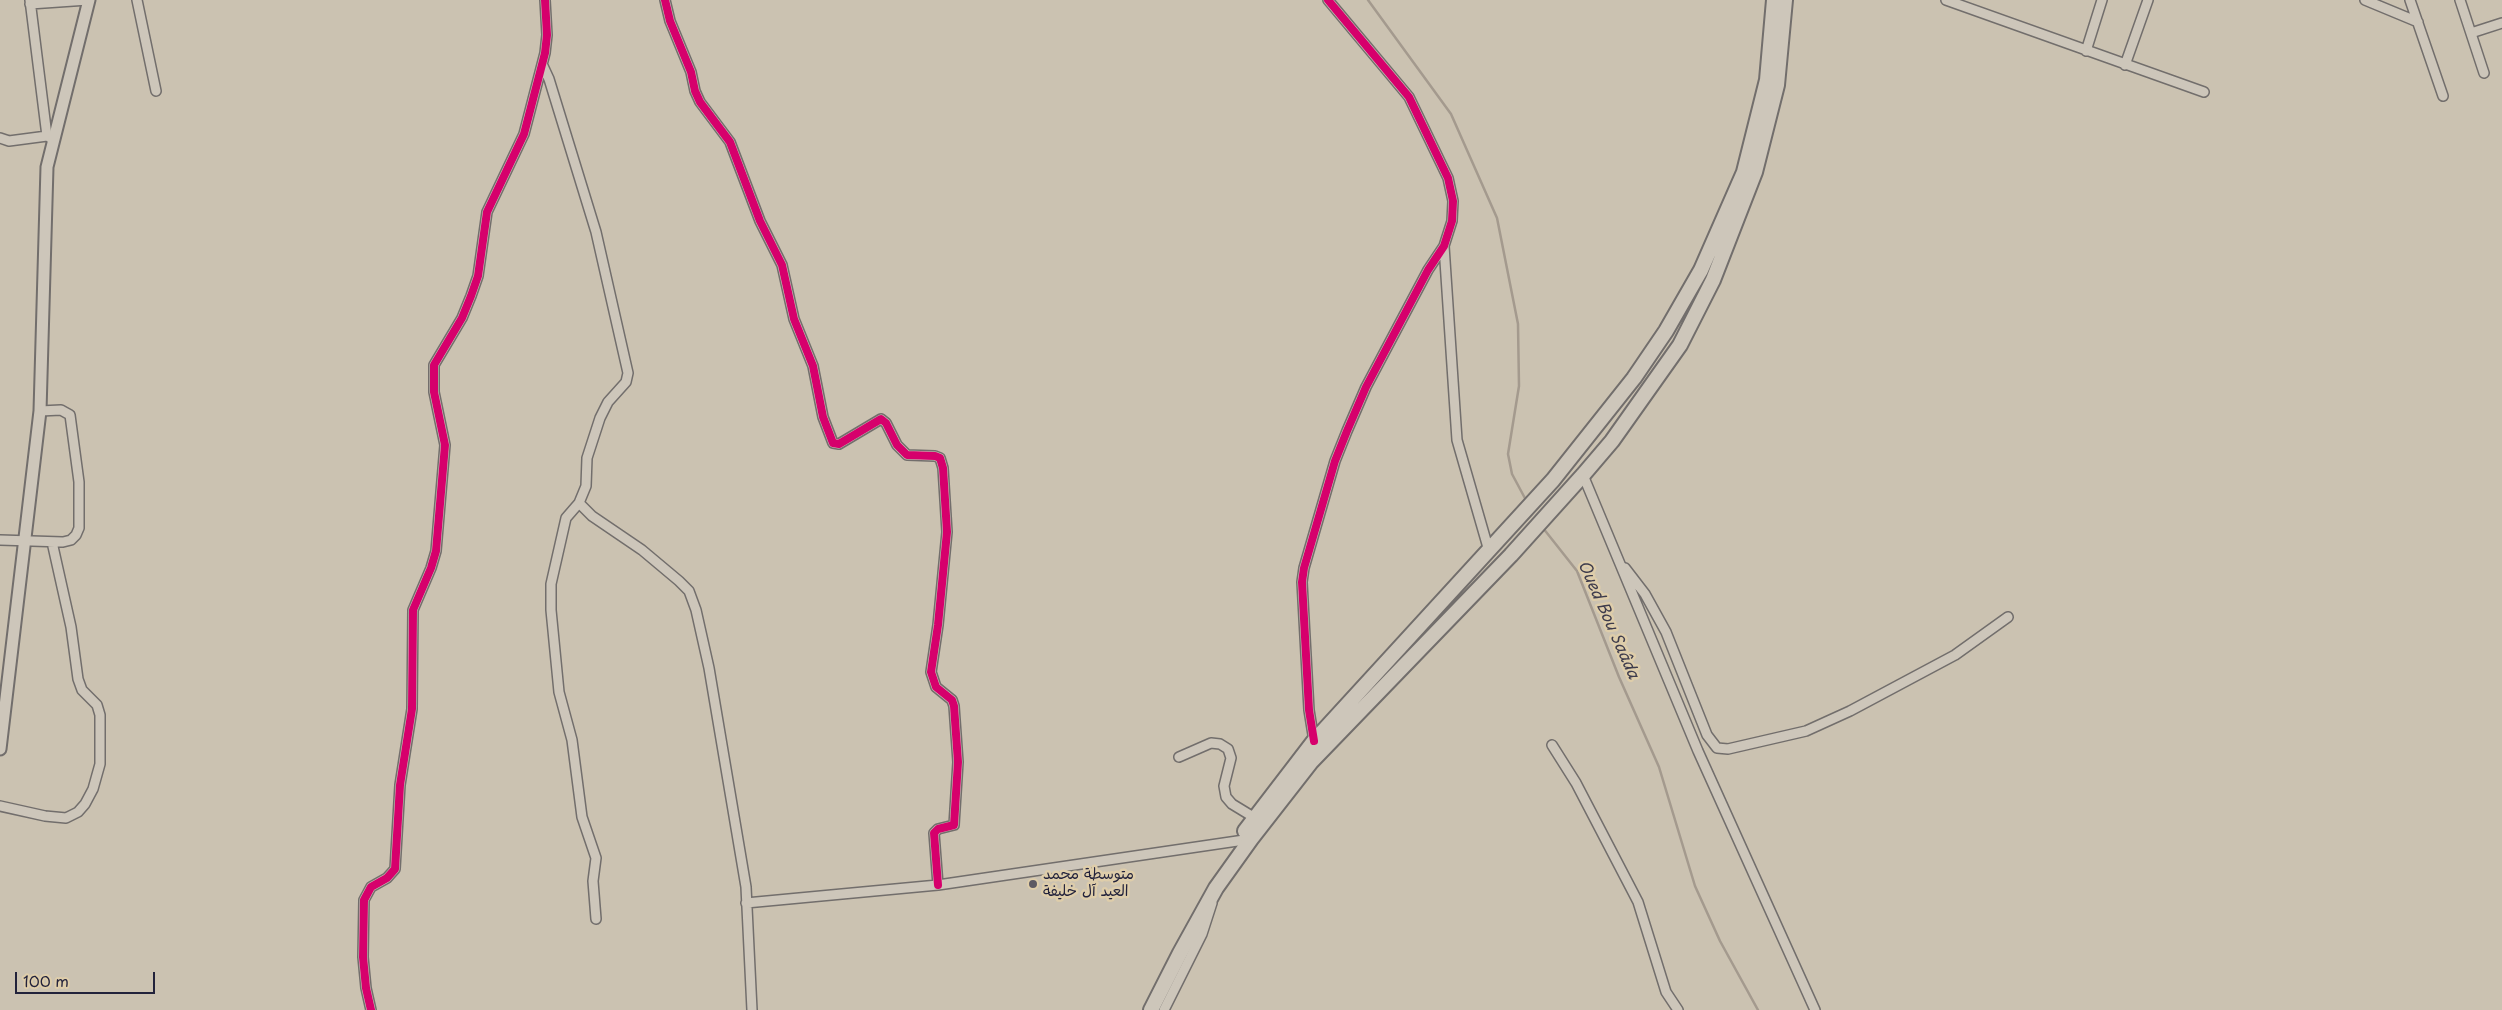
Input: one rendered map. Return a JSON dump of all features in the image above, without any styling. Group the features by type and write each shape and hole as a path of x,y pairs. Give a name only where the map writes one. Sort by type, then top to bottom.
{"main road":[{"path":"0,749 40,411 47,167 50,137 89,0"},
{"path":"1152,1010 1180,953 1255,818 1314,741 1553,480 1634,378 1666,331 1701,270 1744,172 1766,80 1774,0"},
{"path":"1143,1010 1199,902 1245,839 1311,762 1511,555 1572,487 1612,441 1680,345 1713,280 1755,172 1777,85 1785,0"}],"street":[{"path":"0,138 9,141 50,137 30,2 89,0"},
{"path":"137,0 156,91"},
{"path":"371,1010 366,988 363,957 364,900 371,887 387,878 395,869 400,785 412,709 413,610 431,568 436,551 445,444 434,392 434,365 462,318 471,296 478,276 487,212 524,134 542,65 547,35 545,0"},
{"path":"665,0 670,21 688,64 695,92 730,142 760,221 782,265 794,319 813,366 823,417 833,443 839,444 881,419 886,423 897,444 908,456 935,456 940,458 943,468 947,532 938,625 931,672 936,687 952,700 954,706 958,762 954,824 938,829 934,833 938,885"},
{"path":"1314,741 1309,710 1302,582 1304,568 1335,461 1366,387 1428,270 1444,246 1452,221 1453,201 1448,178 1409,97 1328,0"},
{"path":"1946,0 2204,92"},
{"path":"2086,51 2102,0"},
{"path":"2125,65 2148,0"},
{"path":"2365,0 2418,22"},
{"path":"2410,0 2443,96"},
{"path":"2460,0 2484,73"},
{"path":"2471,34 2502,23"},
{"path":"542,65 549,79 596,232 628,372 626,382 608,402 600,418 587,458 586,486 579,503 566,518 562,528 551,584 556,676 572,740 578,800 596,858 593,881 596,918"},
{"path":"1444,246 1457,440 1489,551"},
{"path":"0,540 62,542 76,535 80,519 79,482 70,415 61,410 40,411"},
{"path":"1583,474 1698,751 1815,1010"},
{"path":"579,503 592,516 642,550 689,591 696,610 709,668 746,903 752,1010"},
{"path":"0,806 45,816 66,818 78,812 86,804 93,789 100,764 100,715 97,706 82,690 78,679 71,627 52,542"},
{"path":"1617,558 1645,594 1666,632 1707,735 1717,748 1728,750 1806,731 1850,711 1954,655 2008,617"},
{"path":"1180,757 1211,743 1220,744 1228,748 1231,758 1224,786 1226,797 1232,804 1255,818"},
{"path":"1552,745 1576,783 1638,902 1666,992 1678,1010"},
{"path":"746,903 938,885 1245,839"},
{"path":"1164,1010 1202,934 1216,888"}],"waterway":[{"name":"Oued Bou Saâda","path":"1368,0 1451,114 1497,218 1518,324 1519,386 1508,454 1512,474 1527,502"},
{"name":"Oued Bou Saâda","path":"1543,528 1577,571 1619,677 1659,767 1695,886 1720,941 1758,1010"}],"cycle path":[{"path":"371,1010 366,988 363,957 364,900 371,887 387,878 395,869 400,785 412,709 413,610 431,568 436,551 445,445 434,392 434,365 462,318 471,296 478,276 487,212 524,134 545,53 547,35 545,0"},
{"path":"665,0 670,21 691,72 695,91 700,102 730,142 760,221 782,265 794,319 813,366 823,417 833,443 839,444 881,419 886,423 897,445 907,455 935,456 940,458 943,468 947,532 938,625 931,672 936,687 952,700 954,706 958,762 954,825 938,829 934,833 938,885"},
{"path":"1314,741 1309,710 1302,582 1304,568 1335,461 1347,431 1366,387 1428,270 1444,246 1452,221 1453,201 1448,178 1409,97 1328,0"}],"place":[{"name":"متوسطة محمد العيد آل خليفة","path":"1033,884"}]}
